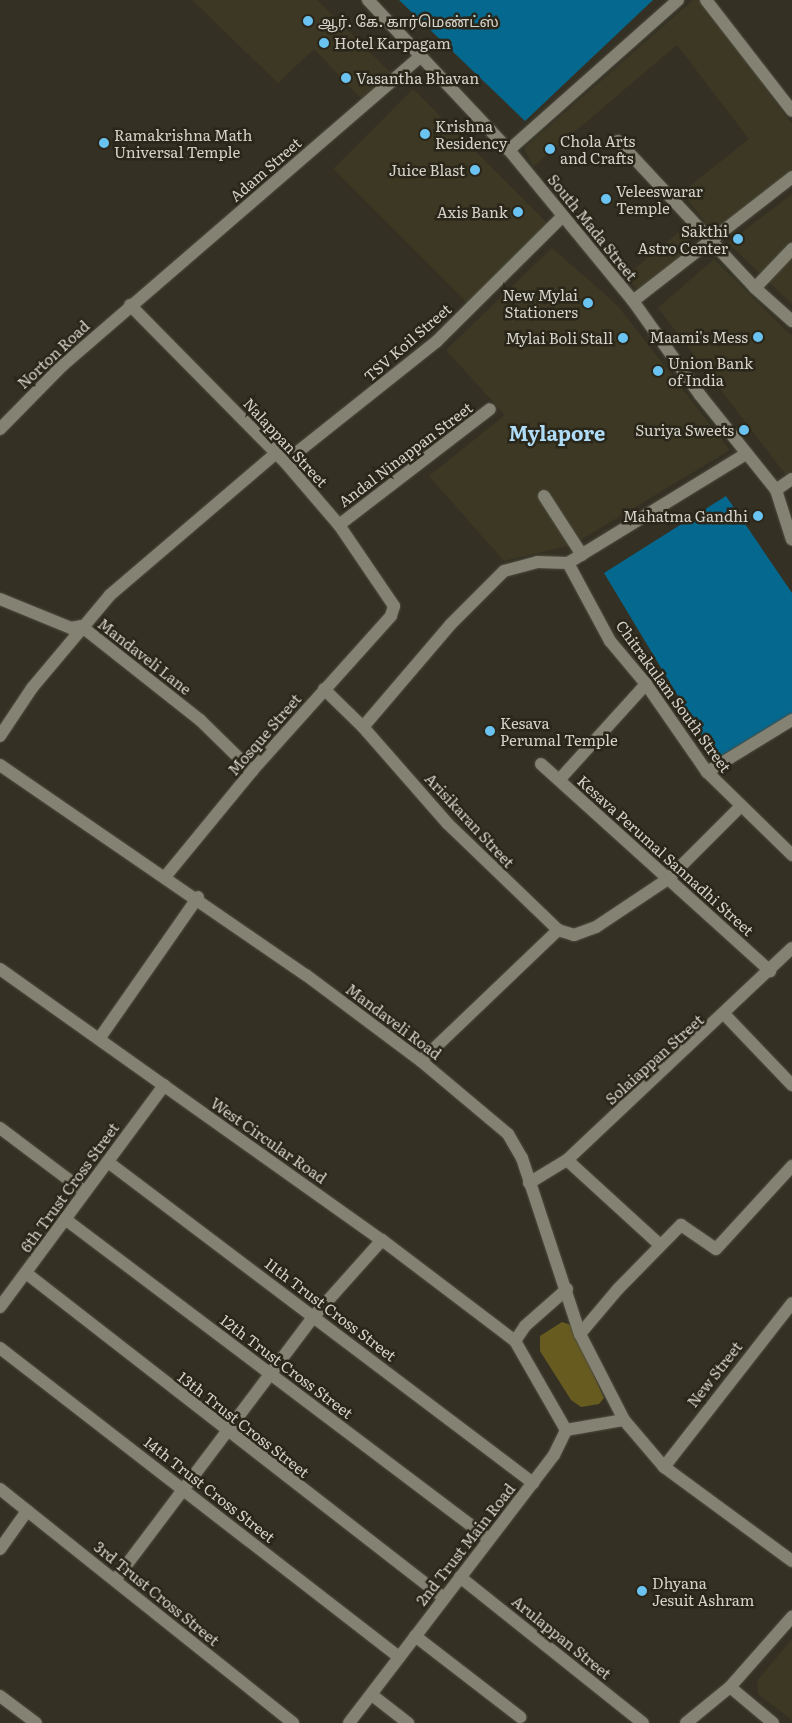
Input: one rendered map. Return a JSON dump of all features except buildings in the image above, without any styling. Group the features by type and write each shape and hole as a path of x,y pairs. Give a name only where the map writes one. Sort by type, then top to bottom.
{"street":[{"name":"South Mada Street","path":"368,0 509,150 633,301 746,454 776,490"},
{"path":"509,150 678,0"},
{"path":"706,0 792,111"},
{"name":"Adam Street","path":"130,305 420,57"},
{"path":"618,141 755,288 790,316"},
{"path":"633,301 792,177"},
{"name":"TSV Koil Street","path":"0,736 32,688 81,626 110,595 281,458 437,341 563,216"},
{"path":"755,288 792,249"},
{"name":"Norton Road","path":"0,428 44,383 130,305"},
{"name":"Nalappan Street","path":"130,305 281,458 339,525 393,600 391,616"},
{"name":"Andal Ninappan Street","path":"339,525 490,409"},
{"path":"364,727 450,625 504,572 537,562 568,564 746,454"},
{"path":"792,479 776,490 792,540"},
{"path":"544,496 582,555"},
{"name":"Chitrakulam South Street","path":"568,564 610,642 646,684 707,772 740,807 792,855"},
{"name":"Mandaveli Lane","path":"0,599 71,628 81,626 200,720 252,771"},
{"name":"Mosque Street","path":"165,876 252,771 391,616"},
{"path":"559,780 646,684"},
{"name":"Arisikaran Street","path":"324,689 364,727 447,823 558,930"},
{"path":"707,772 792,720"},
{"name":"Kesava Perumal Sannadhi Street","path":"541,764 770,971"},
{"name":"Mandaveli Road","path":"0,765 198,897 421,1061 508,1134 522,1158 529,1183 567,1289 580,1334 624,1420 664,1467 792,1561"},
{"path":"421,1061 558,930 574,935 596,927 668,880 740,807"},
{"path":"99,1039 198,897"},
{"name":"Solaiappan Street","path":"529,1183 567,1160 725,1015 792,948"},
{"name":"West Circular Road","path":"0,969 382,1240 516,1341"},
{"path":"725,1015 792,1085"},
{"name":"6th Trust Cross Street","path":"0,1307 164,1085"},
{"path":"0,1128 85,1192"},
{"path":"567,1160 660,1245"},
{"name":"11th Trust Cross Street","path":"108,1162 533,1483"},
{"path":"580,1334 660,1245 682,1224 716,1249 792,1166"},
{"name":"12th Trust Cross Street","path":"65,1219 489,1539"},
{"path":"115,1580 314,1316 382,1240"},
{"name":"13th Trust Cross Street","path":"26,1272 227,1432 444,1598"},
{"path":"567,1289 525,1326 516,1341 566,1430 624,1420"},
{"name":"New Street","path":"664,1467 792,1303"},
{"name":"14th Trust Cross Street","path":"0,1348 399,1657"},
{"name":"2nd Trust Main Road","path":"349,1723 554,1455 566,1430"},
{"name":"3rd Trust Cross Street","path":"0,1489 293,1723"},
{"path":"0,1548 27,1511"},
{"name":"Arulappan Street","path":"460,1577 643,1723"},
{"path":"686,1723 730,1687 792,1617"},
{"path":"414,1636 520,1717"},
{"path":"730,1687 773,1723"},
{"path":"372,1695 408,1723"},
{"path":"0,1696 36,1723"}],"shaded area":[{"path":"192,0 317,0 397,79 365,103 314,49 278,83"},
{"path":"693,0 701,0 792,124 792,173 713,233 682,192 749,139 677,45 533,167 524,148"},
{"path":"413,89 549,225 469,305 333,169"},
{"path":"792,194 792,304 728,243"},
{"path":"679,232 695,246 641,292 624,277"},
{"path":"552,248 617,305 730,450 572,545 504,561 429,476 505,415 446,350"},
{"path":"714,259 792,336 792,471 786,475 658,308"},
{"path":"562,1322 571,1325 604,1398 599,1404 581,1407 571,1400 540,1351 540,1336"},
{"path":"792,1639 792,1720 758,1694 757,1681"}],"water":[{"path":"399,0 653,0 525,121"},
{"path":"726,496 792,593 792,714 716,759 604,573"}],"place":[{"name":"ஆர். கே. கார்மெண்ட்ஸ்","path":"308,21"},
{"name":"Hotel Karpagam","path":"324,43"},
{"name":"Vasantha Bhavan","path":"346,78"},
{"name":"Krishna Residency","path":"425,134"},
{"name":"Ramakrishna Math Universal Temple","path":"104,143"},
{"name":"Chola Arts and Crafts","path":"550,149"},
{"name":"Juice Blast","path":"475,170"},
{"name":"Veleeswarar Temple","path":"606,199"},
{"name":"Axis Bank","path":"518,212"},
{"name":"Sakthi Astro Center","path":"738,239"},
{"name":"New Mylai Stationers","path":"588,303"},
{"name":"Maami's Mess","path":"758,337"},
{"name":"Mylai Boli Stall","path":"623,338"},
{"name":"Union Bank of India","path":"658,371"},
{"name":"Suriya Sweets","path":"744,430"},
{"name":"Mahatma Gandhi","path":"758,516"},
{"name":"Kesava Perumal Temple","path":"490,731"},
{"name":"Dhyana Jesuit Ashram","path":"642,1591"}],"district":[{"name":"Mylapore","path":"557,432"}]}
